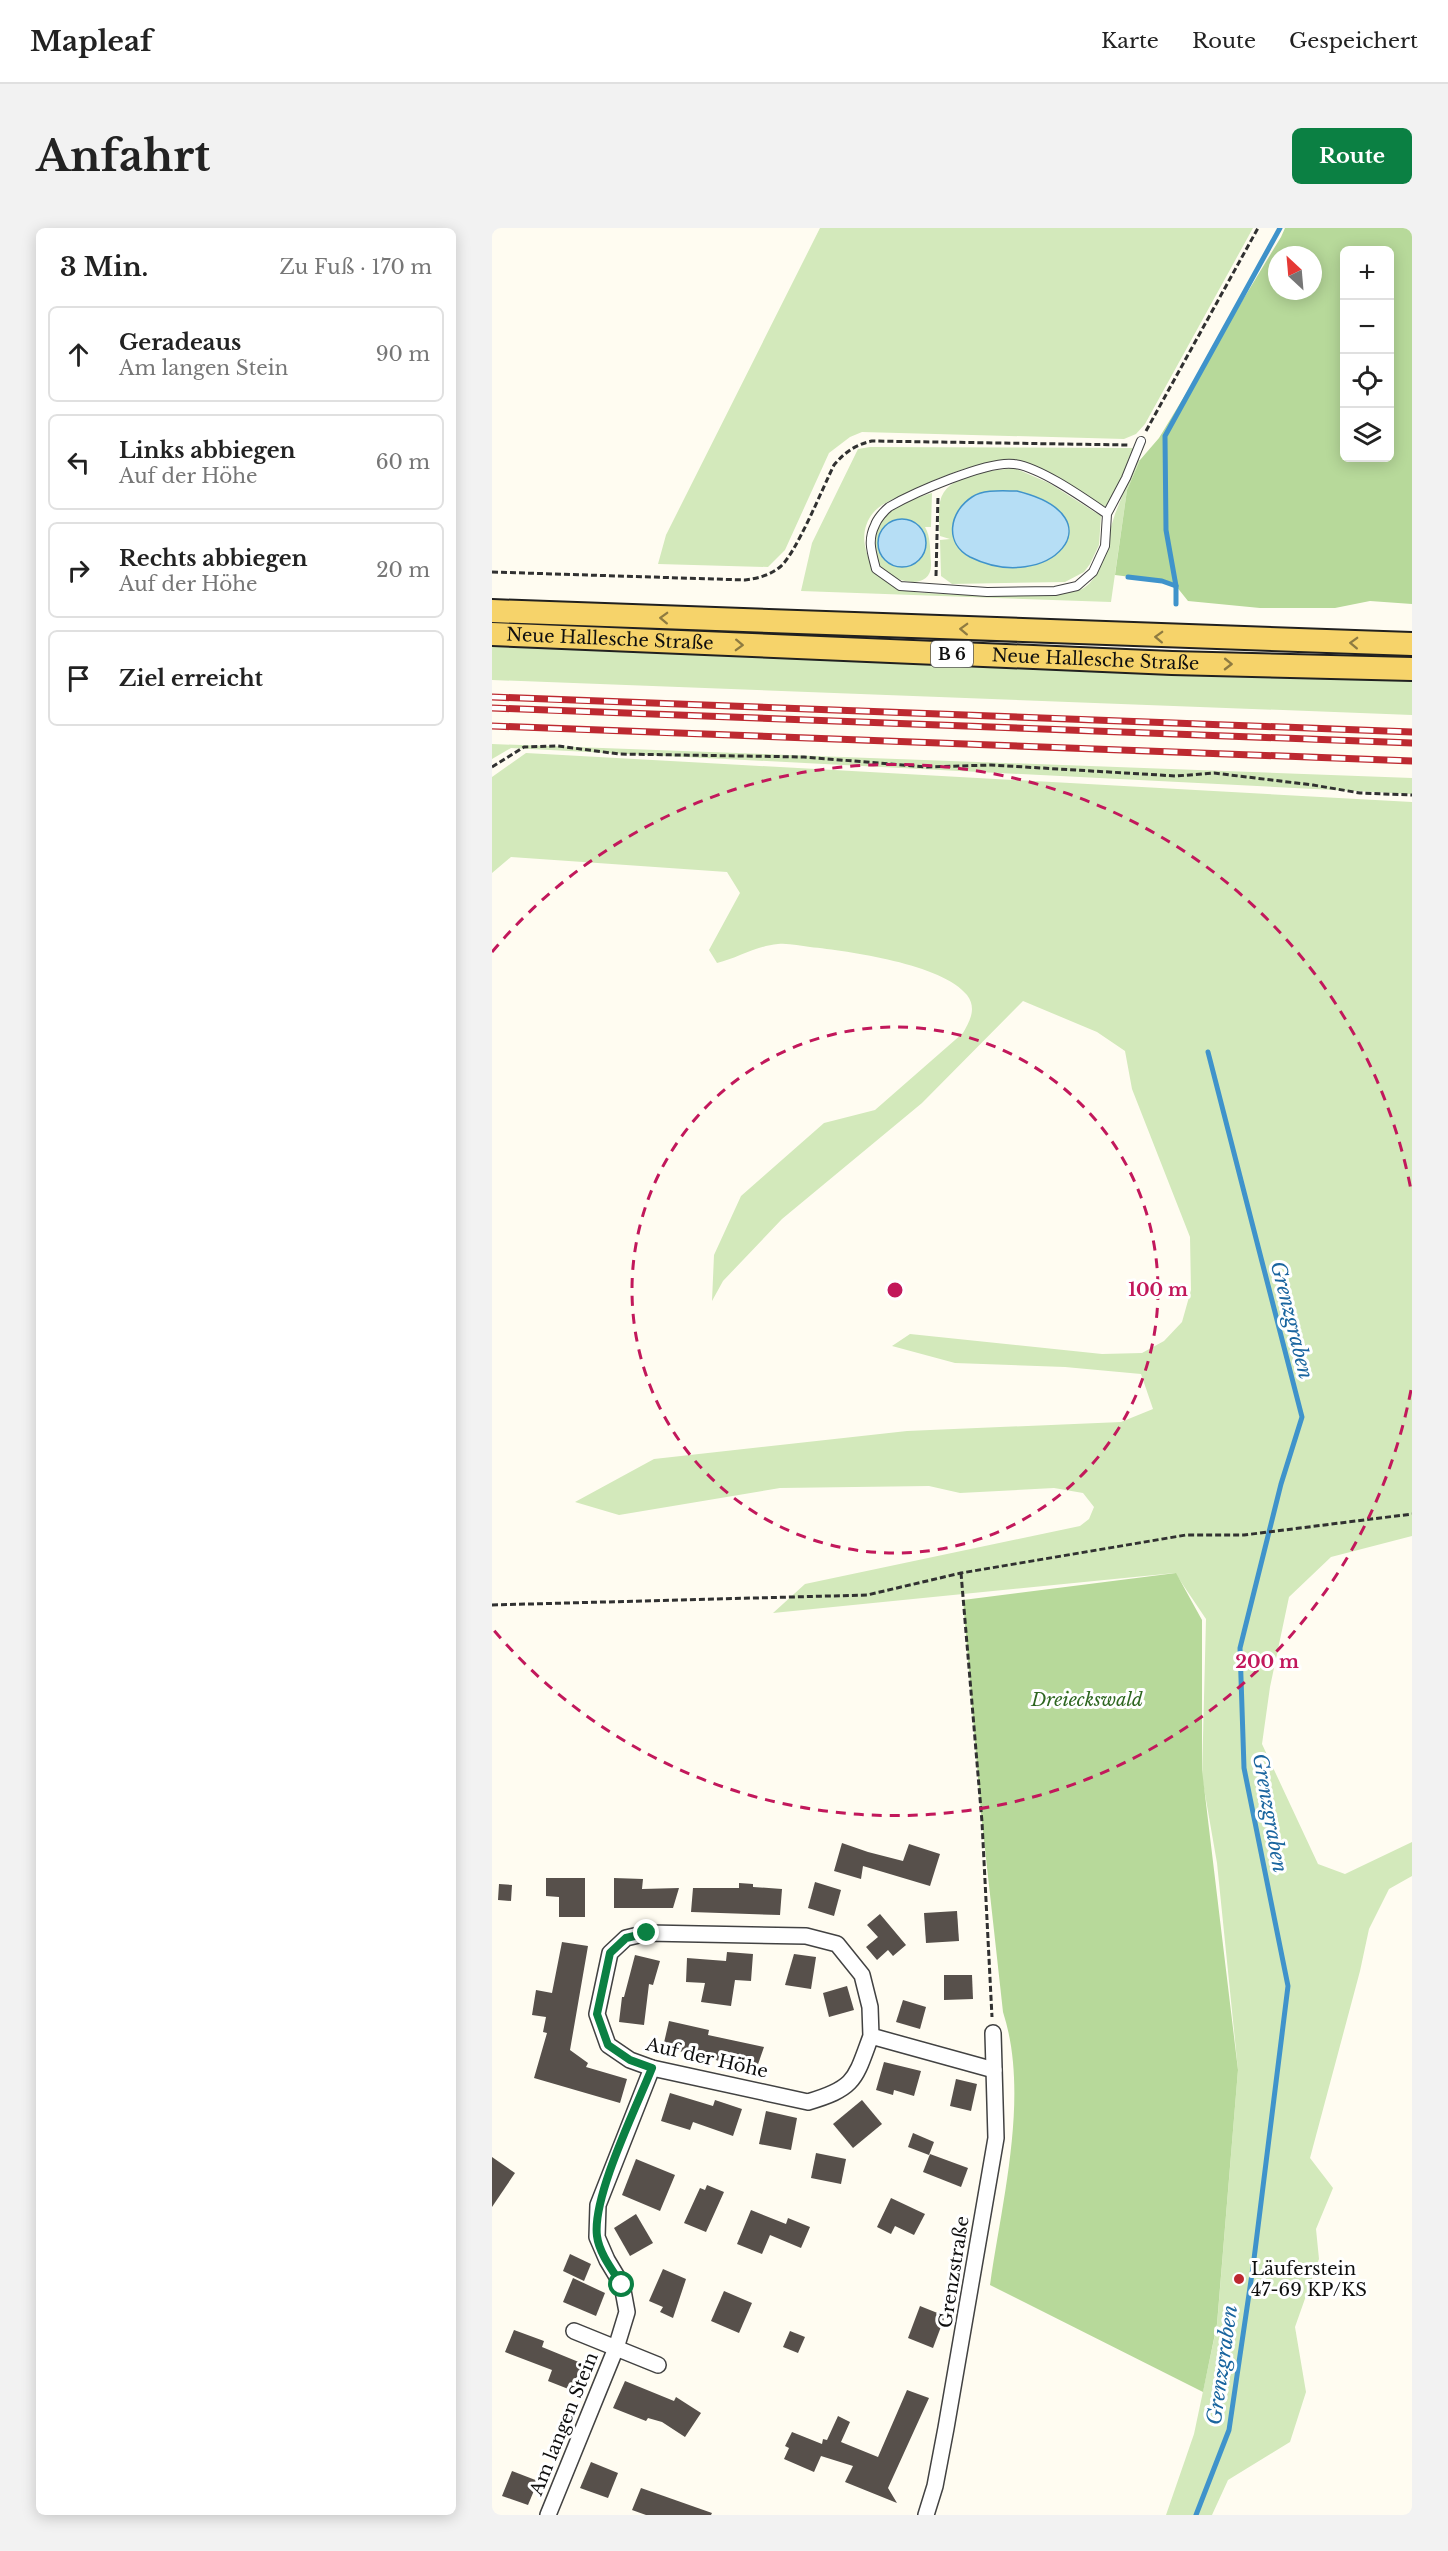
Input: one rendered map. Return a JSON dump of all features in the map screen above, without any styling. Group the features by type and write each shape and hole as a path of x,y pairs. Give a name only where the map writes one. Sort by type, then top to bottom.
{"main road":[{"name":"Neue Hallesche Straße","path":"492,611 1412,644"},
{"name":"Neue Hallesche Straße","path":"492,634 1172,663 1412,669"}],"street":[{"name":"Auf der Höhe","path":"647,1933 806,1936 837,1944 862,1975 870,2007 871,2036 854,2080 830,2095 808,2102 652,2068 630,2060 608,2045 597,2014 610,1953 626,1938 647,1933"},
{"name":"Grenzstraße","path":"926,2515 935,2486 948,2417 996,2138 993,2033"},
{"path":"871,2036 994,2070"},
{"name":"Am langen Stein","path":"548,2515 616,2348 627,2312 622,2285 597,2237 598,2205 652,2068"},
{"name":"Am langen Stein","path":"574,2331 658,2365"}],"lane":[{"path":"1107,514 1051,478 1014,464 981,467 887,508 875,523 869,540 876,569 900,586 987,592 1044,592 1077,586 1093,572 1105,546 1107,514 1126,478 1141,441"}],"path":[{"path":"492,572 745,580 767,576 782,566 793,550 834,465 843,454 856,445 872,441 1125,445 1141,441 1258,228"},
{"path":"936,587 936,501 942,483"},
{"path":"492,767 524,747 558,746 619,754 804,758 927,767 991,765 1176,776 1214,773 1360,793 1412,795"},
{"path":"492,1605 867,1595 961,1573 1186,1535 1244,1535 1412,1514"},
{"path":"961,1573 987,1899 993,2033"}],"green space":[{"path":"820,228 1253,228 1145,424 1136,434 1124,439 862,432 850,437 829,453 785,550 768,567 658,564 666,535"},
{"path":"1285,228 1412,228 1412,604 1370,601 1335,608 1260,608 1188,601 1176,586 1162,581 1115,575 1127,490 1140,460 1159,438 1268,258 1268,300 1322,300 1322,246 1276,246"},
{"path":"870,447 1133,448 1112,503 1107,507 1079,496 1018,463 1001,461 957,472 887,502 873,513 864,535 865,547 875,568 883,578 902,590 935,594 992,595 1048,594 1080,590 1096,575 1115,514 1137,459 1140,460 1127,490 1111,602 801,591 812,543 858,449"},
{"path":"1014,468 1049,483 1101,516 1099,545 1090,564 1084,572 1065,582 952,584 941,576 940,540 950,539 940,536 939,506 944,492 960,479 971,475"},
{"path":"932,493 931,527 925,527 930,545 930,572 925,578 910,582 884,572 879,566 874,552 875,533 885,515 902,504","holes":["878,543 926,547 919,560 889,564 879,551"]},
{"path":"492,644 1412,677 1412,715 492,680"},
{"path":"492,744 1412,778 1412,794 511,748 492,759"},
{"path":"526,753 1412,802 1412,1536 1331,1557 1289,1597 1270,1687 1262,1744 1318,1864 1345,1874 1412,1842 1412,1876 1389,1889 1369,1929 1310,2158 1333,2188 1316,2229 1319,2259 1295,2327 1306,2392 1290,2442 1228,2480 1212,2515 1166,2515 1194,2434 1217,2325 1238,2070 1217,1863 1202,1777 1206,1619 1175,1573 773,1613 805,1584 1080,1526 1089,1519 1094,1507 1083,1493 1054,1488 960,1493 929,1486 780,1488 619,1515 575,1502 654,1459 907,1431 1121,1422 1153,1409 1141,1374 1065,1367 955,1363 892,1346 910,1334 1102,1354 1142,1353 1164,1341 1182,1322 1191,1290 1190,1237 1132,1089 1125,1051 1097,1032 1023,1001 922,1103 782,1219 723,1281 712,1301 714,1255 741,1196 824,1123 875,1110 963,1033 968,1024 972,1005 967,995 955,984 938,975 894,961 847,952 778,944 762,947 717,963 709,950 740,893 727,872 511,857 492,873 492,777"},
{"name":"Dreieckswald","path":"1176,1573 1202,1620 1202,1770 1238,2070 1217,2324 1203,2392 990,2285 1007,2183 1014,2112 1014,2078 1011,2044 1003,2012 981,1813 963,1600"}],"water":[{"path":"1017,491 1048,503 1065,518 1069,534 1062,548 1047,560 1025,567 999,566 970,557 962,551 953,536 953,527 954,519 964,503 977,494"},
{"path":"902,519 919,526 926,543 919,560 902,567 885,560 878,543 885,526"}],"building":[{"path":"842,1843 903,1861 909,1844 940,1854 930,1886 863,1866 861,1879 834,1871"},
{"path":"546,1878 585,1878 585,1917 559,1917 559,1897 546,1896"},
{"path":"614,1878 643,1879 642,1889 679,1888 673,1908 614,1908"},
{"path":"815,1882 841,1890 834,1916 808,1908"},
{"path":"739,1883 753,1884 753,1887 782,1889 780,1915 691,1912 693,1888 739,1888"},
{"path":"499,1884 512,1885 511,1901 498,1900"},
{"path":"957,1911 959,1941 926,1943 924,1913"},
{"path":"880,1914 906,1945 893,1956 888,1950 877,1960 866,1947 878,1937 867,1925"},
{"path":"562,1942 588,1946 570,2050 588,2063 586,2067 627,2079 620,2103 534,2078 547,2033 543,2032 546,2017 532,2015 536,1990 552,1993"},
{"path":"727,1952 753,1954 751,1981 735,1980 731,2006 701,2002 705,1983 686,1982 687,1958 726,1961"},
{"path":"794,1954 816,1957 811,1989 785,1985"},
{"path":"635,1955 660,1961 653,1985 649,1984 644,2025 619,2022 622,1997 624,1997"},
{"path":"944,1975 972,1975 973,1999 944,2000"},
{"path":"847,1986 854,2010 829,2017 823,1993"},
{"path":"903,2000 926,2007 920,2029 896,2022"},
{"path":"669,2021 709,2030 708,2035 764,2047 756,2070 663,2047"},
{"path":"884,2062 921,2071 914,2096 894,2090 893,2095 876,2090"},
{"path":"956,2079 977,2084 971,2111 950,2106"},
{"path":"670,2093 713,2106 715,2100 742,2109 733,2136 693,2122 690,2130 661,2121"},
{"path":"862,2100 882,2124 853,2148 833,2124"},
{"path":"766,2111 797,2118 791,2150 759,2144"},
{"path":"913,2133 934,2142 929,2155 908,2147"},
{"path":"816,2153 846,2159 841,2184 811,2178"},
{"path":"930,2154 968,2168 961,2187 923,2172"},
{"path":"492,2157 515,2173 492,2207"},
{"path":"636,2159 675,2175 660,2211 622,2195"},
{"path":"707,2185 724,2192 706,2232 684,2223 700,2188 705,2190"},
{"path":"891,2198 925,2214 914,2235 895,2226 891,2234 877,2227"},
{"path":"751,2210 786,2224 788,2218 810,2227 801,2248 770,2235 762,2254 737,2244"},
{"path":"636,2214 653,2243 630,2256 614,2228"},
{"path":"570,2254 591,2264 584,2281 563,2271"},
{"path":"663,2269 686,2279 673,2318 660,2312 663,2307 649,2301"},
{"path":"573,2278 605,2293 596,2316 563,2302"},
{"path":"724,2291 752,2303 739,2333 711,2321"},
{"path":"920,2306 945,2316 933,2348 908,2338"},
{"path":"514,2330 544,2341 542,2347 586,2365 576,2392 548,2381 552,2370 505,2352"},
{"path":"790,2331 805,2337 798,2353 783,2347"},
{"path":"625,2381 674,2401 676,2397 701,2413 685,2437 662,2422 648,2418 646,2421 613,2408"},
{"path":"907,2390 929,2398 888,2488 897,2503 845,2482 853,2466 821,2456 814,2472 784,2459 789,2448 785,2446 792,2432 822,2444 823,2439 827,2440 838,2416 850,2422 841,2442 878,2457"},
{"path":"591,2462 618,2473 608,2498 580,2488"},
{"path":"512,2471 538,2481 528,2505 502,2496"},
{"path":"641,2488 712,2513 711,2515 646,2515 632,2510"}],"waterway":[{"path":"1176,604 1176,586 1166,530 1165,436 1280,228"},
{"path":"1128,577 1162,581 1176,586"},
{"name":"Grenzgraben","path":"1196,2515 1229,2430 1253,2267 1288,1986 1244,1768 1240,1648 1281,1484 1302,1417 1208,1052"}],"railway":[{"path":"492,697 1412,732"},
{"path":"492,708 1412,743"},
{"path":"492,726 1412,761"}],"place":[{"name":"Läuferstein 47-69 KP/KS","path":"1239,2279"}],"route":[{"path":"622,2285 597,2237 598,2205 652,2068 630,2060 608,2045 597,2014 610,1953 626,1938 647,1933"}]}
